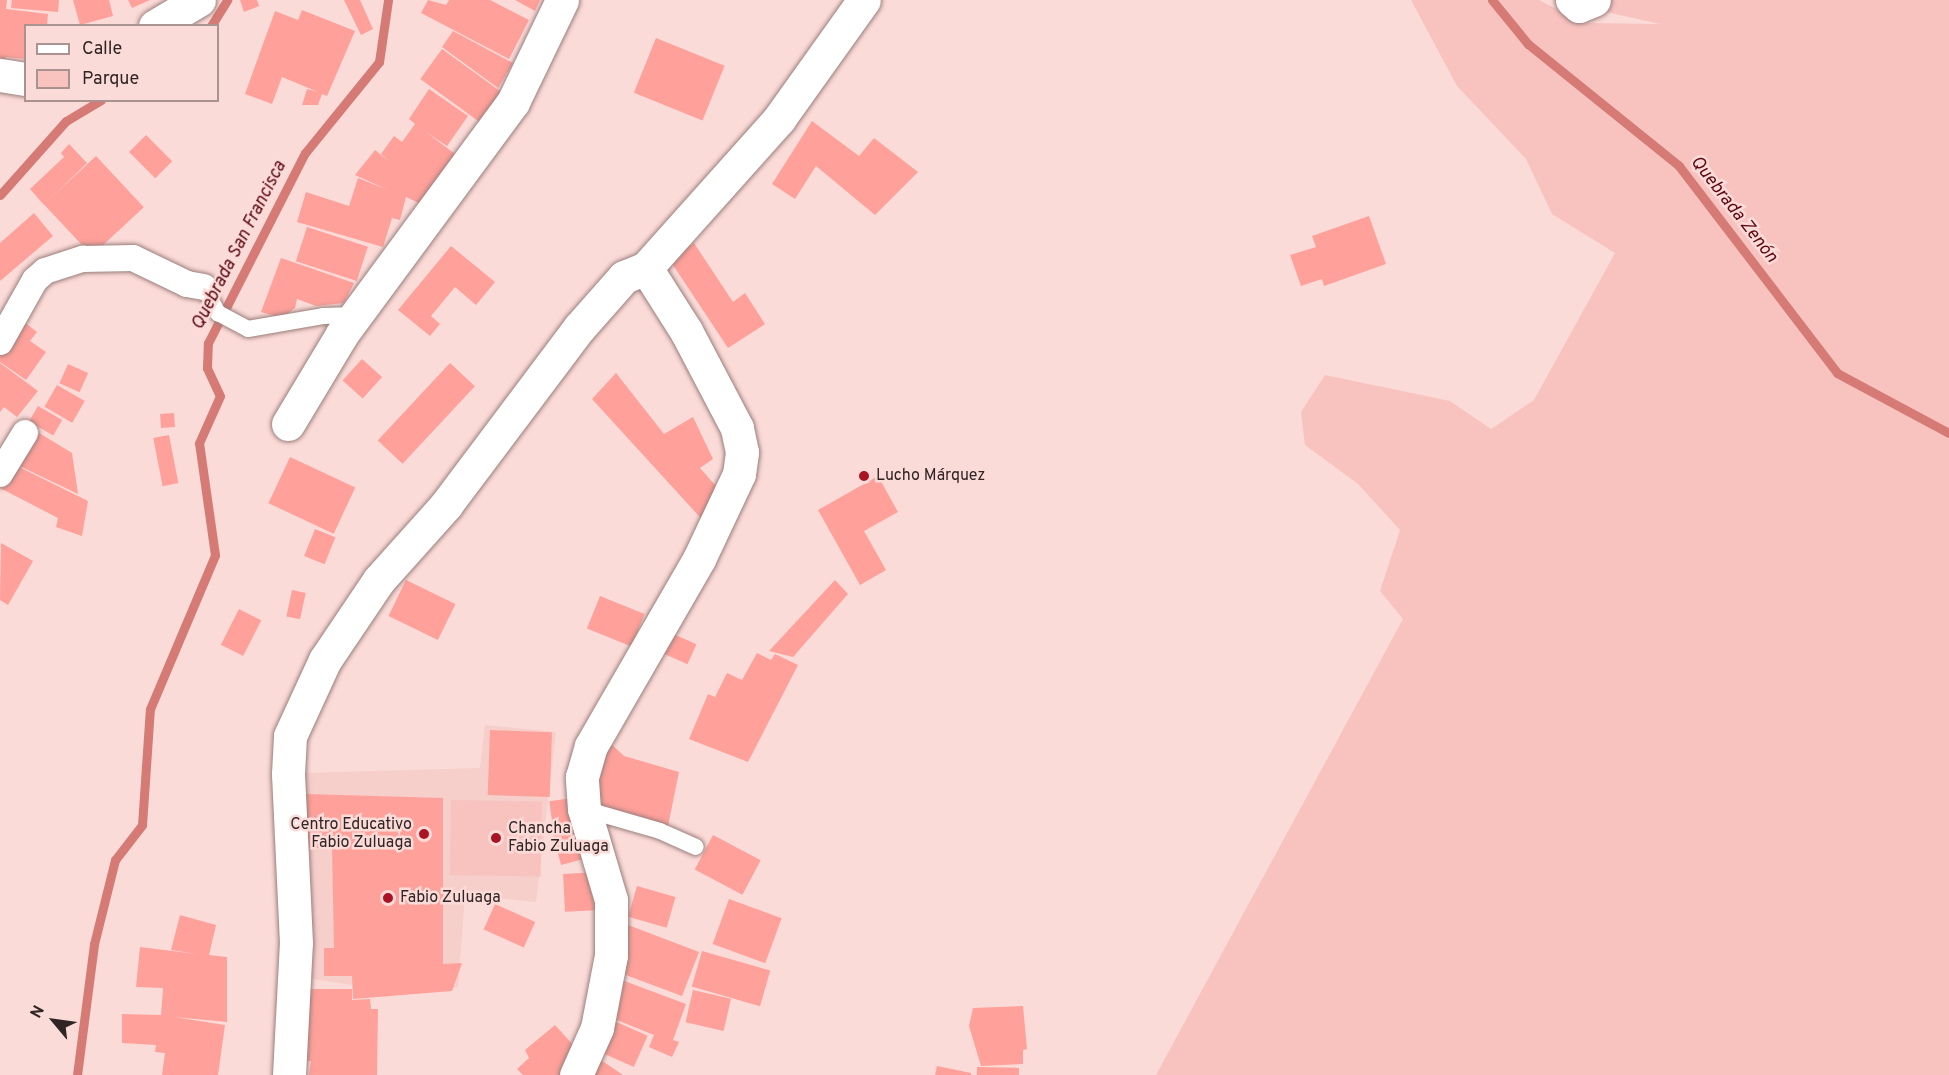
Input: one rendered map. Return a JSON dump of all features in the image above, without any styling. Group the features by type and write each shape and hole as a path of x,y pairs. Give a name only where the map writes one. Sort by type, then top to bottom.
{"street":[{"path":"288,424 355,315 513,102 562,0"},
{"path":"289,1075 296,943 288,774 290,736 325,660 379,580 446,505 579,328 624,278 646,268 779,119 864,0"},
{"path":"1572,0 1579,6 1594,0"},
{"path":"0,75 24,79"},
{"path":"0,342 35,280 45,271 83,259 134,258 187,284 204,287"},
{"path":"576,1075 597,1028 611,955 611,900 584,809 582,777 591,746 699,559 739,474 742,452 737,428 686,331 646,268"},
{"path":"0,474 25,433"}],"lane":[{"path":"154,257 179,267 204,287 218,313 248,329 323,316 355,315"},
{"path":"584,809 660,831 696,848"}],"shaded area":[{"name":"Centro Educativo Fabio Zuluaga","path":"485,725 556,732 536,902 465,895 458,987 398,992 306,978 302,773 480,768"}],"green space":[{"path":"1411,0 1539,0 1583,23 1660,24 1579,6 1594,0 1949,0 1949,1075 1156,1075 1403,619 1380,591 1400,530 1358,484 1305,445 1301,412 1325,375 1450,401 1491,429 1534,400 1615,253 1552,214 1526,159 1457,86"},
{"name":"Chancha Fabio Zuluaga","path":"451,800 542,802 541,877 450,875"}],"building":[{"path":"0,0 7,0 6,9 48,14 47,24 24,24 24,59 6,57 5,62 0,61"},
{"path":"12,0 59,0 58,12 11,8"},
{"path":"73,0 109,0 113,16 80,24"},
{"path":"128,0 150,0 132,8"},
{"path":"240,0 257,0 259,6 244,12"},
{"path":"344,0 360,0 373,29 361,35"},
{"path":"428,0 446,5 449,0 490,0 529,20 509,59 421,13"},
{"path":"515,0 540,0 535,11"},
{"path":"302,10 355,31 327,96 322,94 318,105 302,105 307,89 318,92 282,77 272,104 245,94 275,11 298,20"},
{"path":"453,31 513,63 498,88 442,47"},
{"path":"656,38 725,66 703,120 634,93"},
{"path":"442,49 503,93 481,123 420,79"},
{"path":"429,89 468,116 447,146 426,132 455,154 423,205 406,197 400,220 392,218 383,247 297,222 306,192 349,206 358,178 388,190 355,175 375,150 390,162 381,154 394,136 402,142 415,124 409,119"},
{"path":"812,121 859,156 874,138 918,172 875,215 816,166 795,199 772,184"},
{"path":"146,135 172,161 155,178 129,152"},
{"path":"69,144 87,163 44,205 30,189 64,157 61,153"},
{"path":"96,156 144,207 92,256 44,204"},
{"path":"34,213 53,236 0,281 0,243"},
{"path":"1369,216 1386,264 1324,286 1322,279 1301,286 1290,255 1316,247 1312,236"},
{"path":"307,227 368,247 357,281 296,261"},
{"path":"694,243 733,302 745,293 765,324 728,348 669,259"},
{"path":"451,246 495,282 476,305 455,287 431,316 440,324 430,336 398,310"},
{"path":"281,258 354,283 344,303 316,306 297,299 295,308 282,318 261,312"},
{"path":"19,318 37,332 30,341 46,352 26,380 0,362 0,353"},
{"path":"362,359 382,377 363,399 343,381"},
{"path":"0,363 38,391 17,417 4,407 0,412"},
{"path":"450,363 475,386 403,464 378,441"},
{"path":"68,364 88,373 80,392 59,383"},
{"path":"616,373 664,434 693,417 713,459 700,468 723,494 708,526 592,399"},
{"path":"57,385 85,401 72,423 44,407"},
{"path":"38,406 62,420 53,436 29,422"},
{"path":"174,413 175,427 161,428 160,414"},
{"path":"31,428 72,453 78,494 11,462"},
{"path":"169,435 178,483 163,486 153,438"},
{"path":"290,457 355,487 334,534 268,503"},
{"path":"9,462 88,501 82,536 56,527 58,518 0,488"},
{"path":"878,476 898,512 864,531 886,570 860,585 818,510"},
{"path":"315,529 335,537 325,564 304,556"},
{"path":"1,543 33,561 8,605 0,600"},
{"path":"406,580 455,604 438,640 388,616"},
{"path":"835,580 848,594 793,657 769,651"},
{"path":"292,590 306,593 300,619 286,616"},
{"path":"600,596 645,614 631,646 587,628"},
{"path":"239,609 261,620 243,656 221,645"},
{"path":"669,632 696,644 687,664 660,652"},
{"path":"757,653 771,660 775,654 798,665 748,762 689,739 708,694 715,697 727,673 742,680"},
{"path":"490,730 552,732 550,797 488,795"},
{"path":"608,741 624,756 679,772 668,826 591,808"},
{"name":"Fabio Zuluaga","path":"305,794 443,798 443,964 462,963 452,991 353,999 352,976 324,976 324,948 334,948 332,848 307,848"},
{"path":"579,797 583,827 553,831 549,801"},
{"path":"583,827 591,857 561,865 553,835"},
{"path":"713,835 761,860 742,895 695,869"},
{"path":"599,872 601,910 565,912 563,874"},
{"path":"637,886 675,897 667,928 628,917"},
{"path":"729,899 782,918 765,963 713,944"},
{"path":"495,904 535,922 524,947 484,930"},
{"path":"180,915 216,925 209,955 227,957 227,1022 174,1017 225,1025 218,1075 162,1075 165,1053 155,1052 156,1045 122,1043 122,1014 161,1015 163,988 136,987 140,947 197,954 171,950"},
{"path":"615,920 699,952 682,996 615,971"},
{"path":"702,951 770,971 760,1006 692,987"},
{"path":"619,979 686,1004 673,1040 679,1042 672,1057 649,1047 654,1035 607,1016"},
{"path":"310,989 352,989 352,1000 370,999 371,1009 378,1009 377,1075 309,1075 311,1061 306,1061"},
{"path":"693,990 731,999 724,1031 686,1022"},
{"path":"1023,1006 1027,1049 1023,1050 1023,1064 981,1066 969,1026 973,1008"},
{"path":"612,1020 648,1036 634,1067 598,1051"},
{"path":"555,1025 574,1046 565,1075 523,1075 517,1069 529,1058 525,1050"},
{"path":"592,1054 623,1075 579,1075"},
{"path":"937,1066 971,1073 971,1075 935,1075"},
{"path":"977,1067 1019,1068 1019,1075 977,1075"}],"waterway":[{"path":"212,24 227,0"},
{"name":"Quebrada San Francisca","path":"77,1075 94,944 115,860 142,825 150,709 215,555 199,443 220,396 207,368 208,343 305,153 379,62 388,0"},
{"name":"Quebrada Zenón","path":"1492,0 1528,44 1679,166 1837,373 1949,433"},
{"path":"0,195 66,121 98,102"}],"place":[{"name":"Lucho Márquez","path":"864,476"},
{"name":"Centro Educativo Fabio Zuluaga","path":"424,834"},
{"name":"Chancha Fabio Zuluaga","path":"496,838"},
{"name":"Fabio Zuluaga","path":"388,898"}]}
